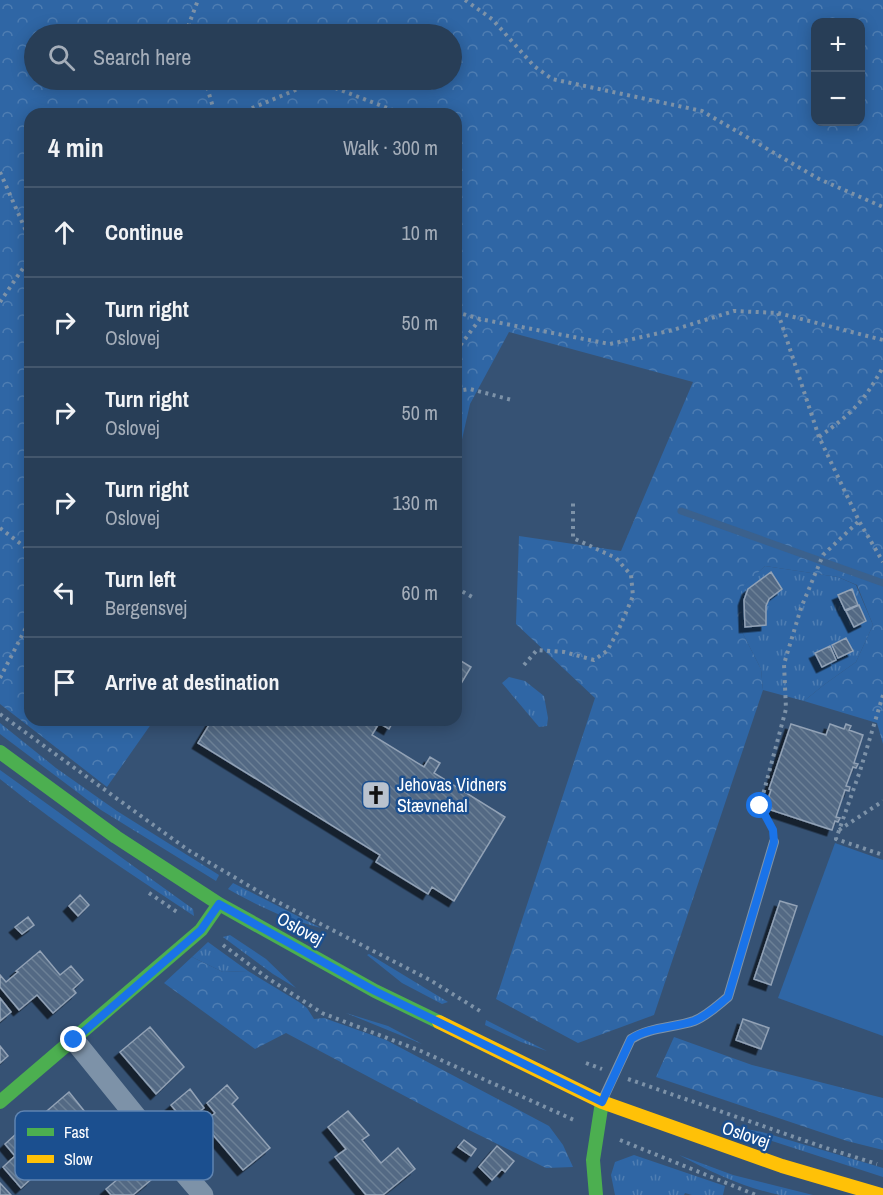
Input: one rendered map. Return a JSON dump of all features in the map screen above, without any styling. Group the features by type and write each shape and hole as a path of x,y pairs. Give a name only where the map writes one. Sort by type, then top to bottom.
{"street":[{"name":"Oslovej","path":"0,752 116,837 219,904 375,991 602,1102 782,1166 881,1195"},
{"path":"0,1102 201,930 219,904"},
{"path":"74,1040 132,1111"},
{"path":"596,1195 592,1163 602,1102"},
{"path":"190,1180 203,1195"}],"lane":[{"path":"602,1102 631,1039 640,1033 696,1020 728,997 774,842"}],"path":[{"path":"189,24 198,0"},
{"path":"465,0 492,19 534,66 552,79 702,111 819,179 883,207"},
{"path":"208,90 213,108"},
{"path":"252,108 295,90"},
{"path":"340,90 387,108"},
{"path":"0,172 24,226"},
{"path":"0,302 24,267"},
{"path":"462,314 610,344 673,330 734,311 778,313 883,340"},
{"path":"778,313 819,437 859,520 883,562"},
{"path":"462,343 480,319"},
{"path":"819,437 850,415 867,395 883,366"},
{"path":"462,390 470,389 512,400"},
{"path":"524,665 537,650 564,652 594,660 607,651 633,596 631,575 616,558 573,538 573,500"},
{"path":"774,842 773,830 760,806 786,709 784,664 801,608 820,568 823,555 859,520"},
{"path":"0,528 24,546"},
{"path":"462,591 474,598"},
{"path":"0,678 24,632"},
{"path":"883,695 836,839 883,855"},
{"path":"0,714 188,850 268,897 430,980 482,1012"},
{"path":"839,830 883,801"},
{"path":"584,1062 812,1144 883,1166"}],"green space":[{"path":"0,0 883,0 883,744 877,723 804,701 856,662 873,625 857,585 838,577 765,566 741,588 742,632 761,669 763,690 654,1015 578,1043 496,999 595,698 516,624 519,536 621,551 693,382 509,332 470,404 462,439 462,108 24,108 24,723 0,704"},
{"path":"765,566 838,577 856,585 873,625 856,662 804,701 763,690 761,669 742,632 740,588"},
{"path":"509,677 525,681 544,696 547,726 539,727 502,683"},
{"path":"0,723 56,768 117,811 219,875 216,881 101,810 0,734"},
{"path":"28,726 150,726 107,787"},
{"path":"0,770 193,909 194,916 96,850 23,797 0,779"},
{"path":"835,843 883,860 883,1036 778,998"},
{"path":"233,883 321,928 284,916 252,902 228,889"},
{"path":"230,935 266,959 296,988 223,937"},
{"path":"208,942 248,971 223,972 192,957"},
{"path":"369,954 448,1002 442,1004 402,983 367,955"},
{"path":"192,957 223,972 248,971 299,1002 307,1008 314,1019 324,1018 386,1040 549,1126 563,1145 573,1167 546,1168 286,1033 255,1049 164,983"},
{"path":"346,1013 388,1026 422,1044"},
{"path":"486,1020 547,1051 485,1025"},
{"path":"674,1037 752,1065 883,1098 883,1150 847,1141 656,1077"},
{"path":"735,1127 762,1132 883,1168 883,1177 735,1129"},
{"path":"634,1155 725,1186 723,1195 685,1193 684,1195 615,1195 611,1175 615,1162"},
{"path":"679,1155 733,1175 813,1195 780,1195 754,1188"}],"building":[{"path":"771,572 782,589 769,599 766,606 766,625 745,627 744,600 748,589"},
{"path":"852,589 858,605 845,610 838,595"},
{"path":"859,605 866,621 854,627 846,611"},
{"path":"846,638 853,651 838,658 832,645"},
{"path":"830,646 836,660 822,667 815,653"},
{"path":"462,662 471,667 462,682"},
{"path":"791,724 826,735 830,724 844,729 846,724 851,726 849,730 863,735 854,763 858,764 856,768 853,767 846,786 850,787 849,791 845,790 836,817 840,818 838,822 835,821 832,830 765,808"},
{"name":"Jehovas Vidners Stævnehal","path":"208,726 377,726 372,735 424,767 430,757 440,763 434,773 505,817 454,901 432,887 428,894 376,862 380,855 198,743"},
{"path":"80,895 89,905 78,916 69,906"},
{"path":"780,901 797,906 771,985 754,979"},
{"path":"28,917 34,925 22,934 15,927"},
{"path":"40,951 60,975 71,966 83,980 73,989 76,993 53,1013 37,995 19,1010 0,987 0,975 6,982"},
{"path":"0,998 11,1012 0,1021"},
{"path":"743,1019 769,1028 761,1049 736,1040"},
{"path":"150,1027 184,1067 156,1094 120,1052"},
{"path":"0,1046 8,1056 0,1063"},
{"path":"227,1085 238,1098 232,1104 270,1148 243,1170 213,1135 213,1115 215,1113 207,1103"},
{"path":"190,1089 204,1108 201,1111 176,1111 171,1105"},
{"path":"69,1092 84,1111 47,1111"},
{"path":"348,1111 369,1135 362,1140 381,1163 398,1148 415,1169 383,1195 366,1195 335,1157 346,1149 328,1127"},
{"path":"15,1135 15,1156 5,1144"},
{"path":"464,1140 476,1149 471,1156 458,1147"},
{"path":"497,1146 514,1161 505,1172 502,1169 492,1180 479,1167"},
{"path":"15,1156 15,1180 30,1180 21,1188 3,1167"},
{"path":"117,1180 151,1180 133,1195 111,1195 106,1189"},
{"path":"0,1183 11,1195 0,1195"}],"waterway":[{"path":"681,511 883,583"}],"traffic: fast":[{"path":"0,752 116,837 219,904 375,991 439,1022"},
{"path":"0,1102 201,930 219,904"},
{"path":"596,1195 593,1160 602,1102"}],"traffic: slow":[{"path":"439,1022 602,1102 782,1166 881,1195"}],"place":[{"name":"Jehovas Vidners Stævnehal","path":"376,795"}],"route":[{"path":"74,1040 201,930 219,904 375,991 602,1102 631,1039 640,1033 696,1020 728,997 774,842 773,830 760,806"}]}
